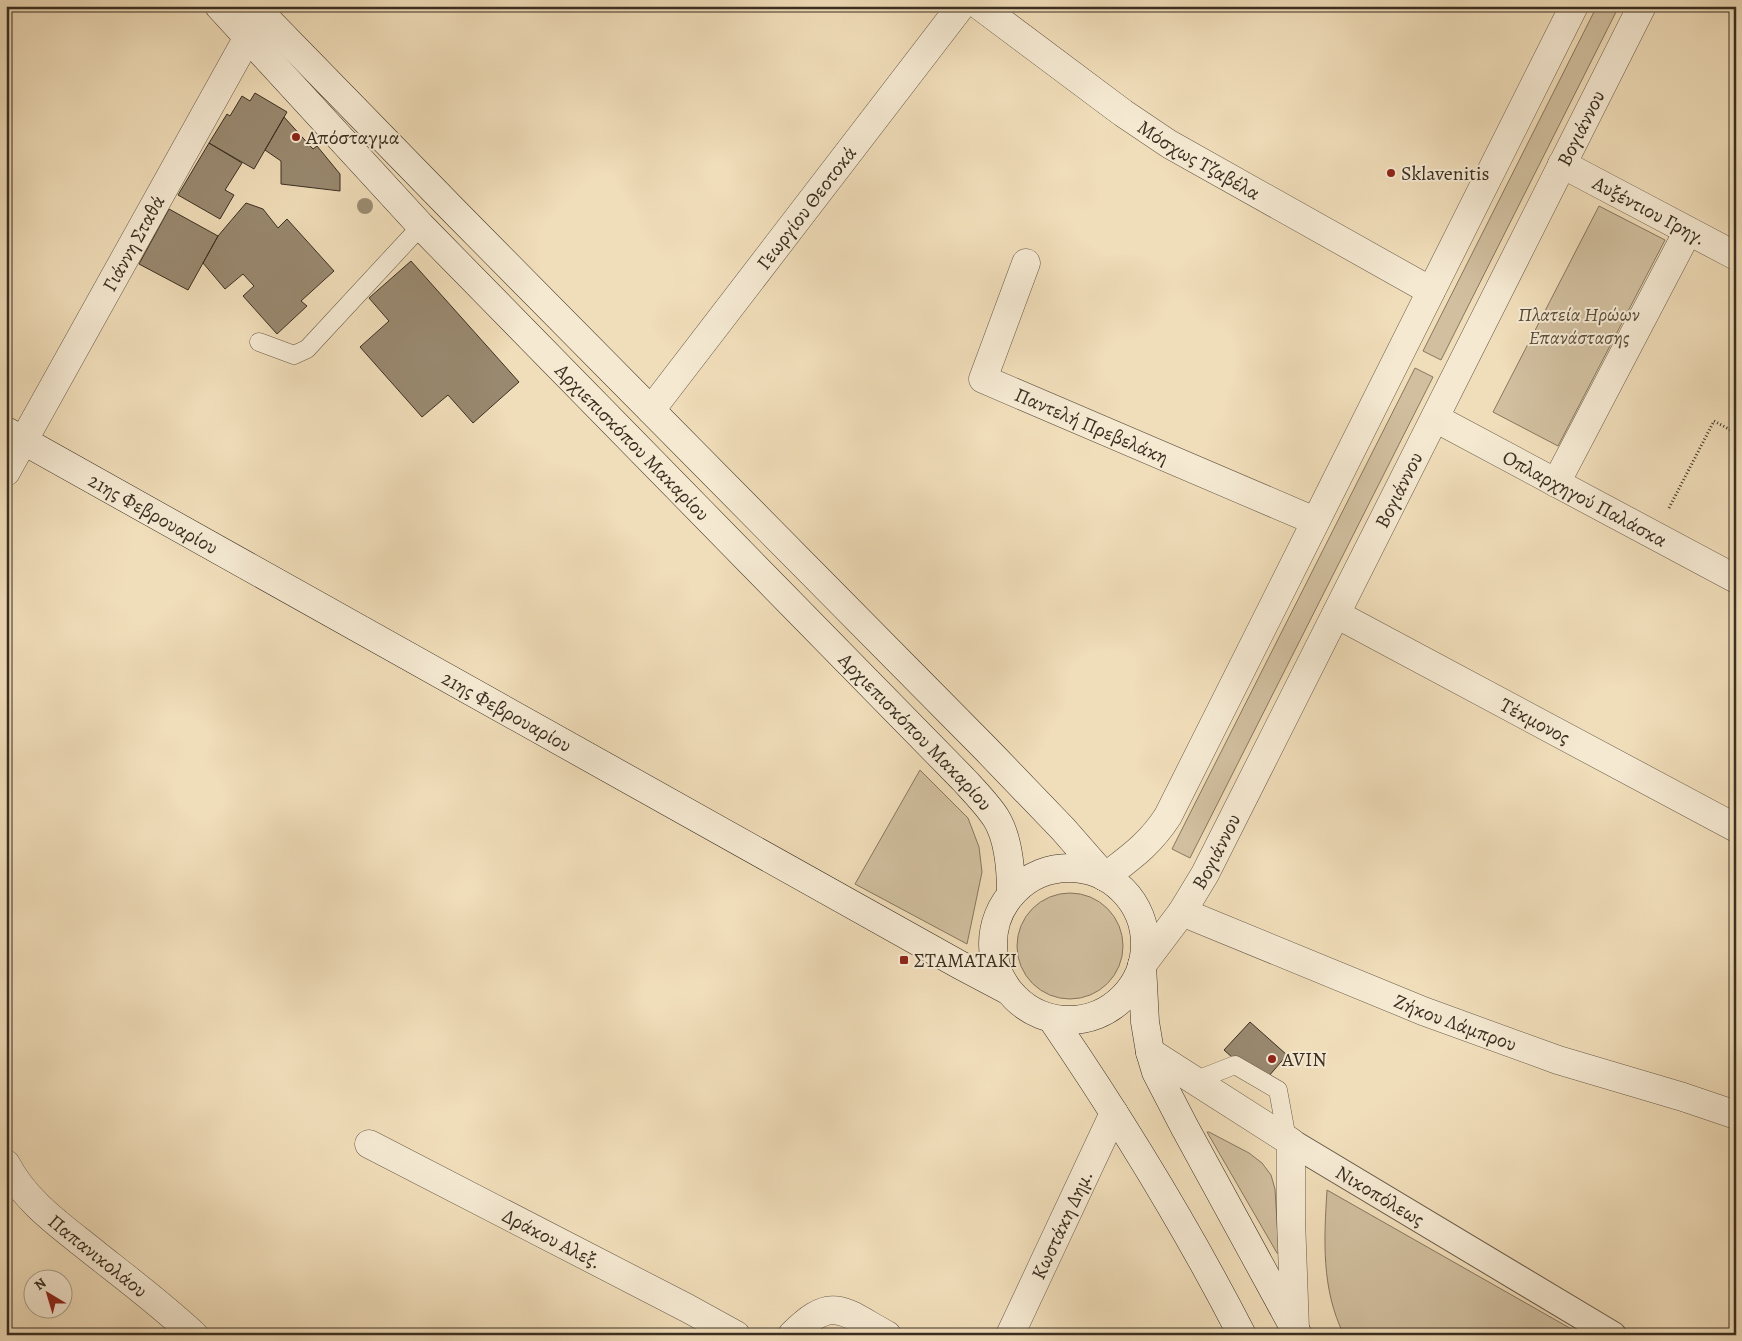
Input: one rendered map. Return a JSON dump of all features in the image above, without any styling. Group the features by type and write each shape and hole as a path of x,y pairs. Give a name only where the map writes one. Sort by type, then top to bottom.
{"street":[{"name":"Αρχιεπισκόπου Μακαρίου","path":"219,6 421,226 987,806 1003,832 1011,881 1011,894"},
{"name":"Γεωργίου Θεοτοκά","path":"651,410 961,6"},
{"path":"1105,877 1146,844 1157,833 1168,816 1574,6"},
{"name":"Βογιάννου","path":"1142,965 1182,912 1205,874 1642,6"},
{"name":"Γιάννη Σταθά","path":"6,472 15,436 249,38 260,9"},
{"path":"260,9 651,410 986,749 1063,829 1105,877 1119,887 1130,899 1139,914 1144,930 1145,948 1142,965 1135,982 1123,998 1108,1010 1090,1018 1071,1021 1052,1019 1035,1013 1020,1003 1007,990 998,972 993,952 994,931 1000,912 1011,894 1032,879 1056,869 1072,868 1089,871 1105,877"},
{"name":"Μόσχως Τζαβέλα","path":"994,11 1124,113 1169,144 1431,291"},
{"name":"Αυξέντιου Γρηγ.","path":"1562,164 1736,256"},
{"path":"1556,483 1688,231"},
{"name":"Παντελή Πρεβελάκη","path":"1026,263 983,379 1315,521"},
{"name":"Οπλαρχηγού Παλάσκα","path":"1435,418 1736,579"},
{"name":"21ης Φεβρουαρίου","path":"15,436 1007,990"},
{"name":"Τέκμονος","path":"1336,614 1736,828"},
{"name":"Ζήκου Λάμπρου","path":"1182,912 1432,1015 1558,1060 1683,1097 1736,1115"},
{"path":"1142,965 1145,1022 1150,1052 1156,1072 1297,1332"},
{"path":"1052,1019 1114,1113 1190,1238 1242,1335"},
{"name":"Νικοπόλεως","path":"1150,1052 1289,1140 1613,1335"},
{"name":"Κωστάκη Δημ.","path":"1010,1335 1114,1113"},
{"path":"1289,1140 1297,1332"},
{"name":"Δράκου Αλεξ.","path":"369,1144 678,1303 736,1335"},
{"name":"Παπανικολάου","path":"7,1168 25,1192 52,1219 170,1313 194,1335"},
{"path":"792,1335 806,1320 817,1313 831,1309 847,1313 887,1335"}],"lane":[{"path":"260,342 294,355 307,349 421,226"},
{"path":"1194,1081 1235,1065 1278,1090 1289,1140"}],"path":[{"path":"1654,535 1714,421 1736,433"}],"green space":[{"path":"1597,6 1619,6 1441,360 1423,351"},
{"name":"Πλατεία Ηρώων Επανάστασης","path":"1599,206 1665,240 1558,446 1493,412"},
{"path":"1415,368 1433,377 1190,858 1172,849"},
{"path":"920,770 968,818 979,847 982,872 967,944 855,884"},
{"path":"1070,893 1090,897 1108,908 1119,926 1123,946 1119,966 1108,984 1090,995 1070,999 1050,995 1032,984 1021,966 1017,946 1021,926 1032,908 1050,897"},
{"path":"1207,1132 1249,1153 1262,1163 1271,1175 1275,1189 1279,1254 1277,1253"},
{"path":"1327,1190 1582,1335 1344,1335 1331,1300 1328,1282 1325,1245"}],"building":[{"path":"255,93 287,112 254,169 209,143 227,114 230,116 242,96 250,101"},
{"path":"284,117 313,149 317,146 340,174 340,191 281,184 281,161 265,150"},
{"path":"209,143 242,163 225,190 234,195 220,219 178,195"},
{"path":"246,203 263,209 278,228 287,219 334,271 301,301 307,306 277,334 243,296 254,286 243,274 225,289 203,263 218,236"},
{"path":"169,209 218,236 188,290 139,264"},
{"path":"411,261 519,382 473,423 448,395 422,417 360,347 389,321 369,298"},
{"path":"1250,1022 1287,1055 1262,1084 1224,1050"}],"place":[{"name":"Απόσταγμα","path":"296,137"},
{"name":"Sklavenitis","path":"1391,173"},
{"name":"ΣΤΑΜΑΤΑΚΙ","path":"904,960"},
{"name":"AVIN","path":"1272,1059"}]}
